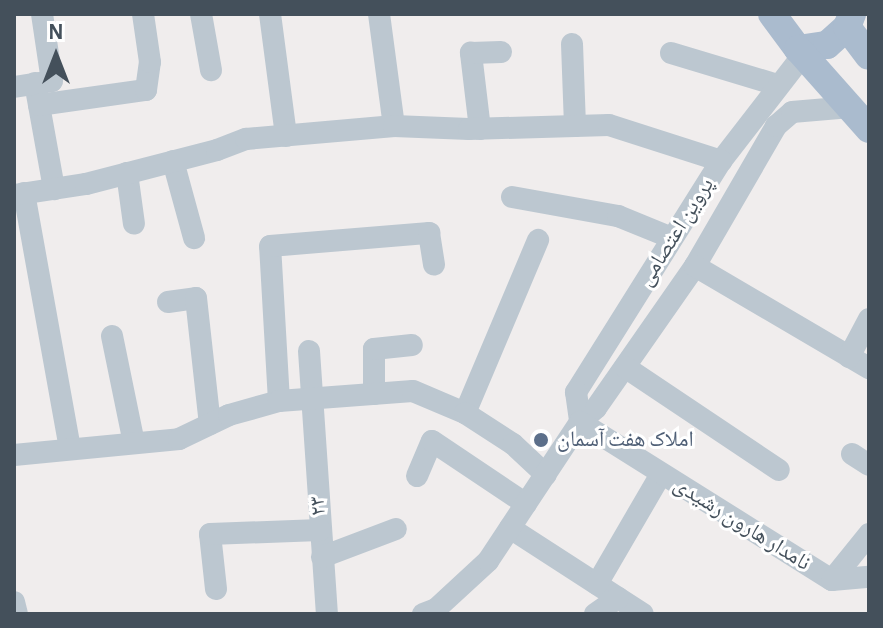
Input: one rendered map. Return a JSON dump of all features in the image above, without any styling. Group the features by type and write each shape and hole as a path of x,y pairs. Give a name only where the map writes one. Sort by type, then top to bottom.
{"main road":[{"path":"772,14 800,52 869,129"},
{"path":"800,52 827,45 850,21 869,56"}],"street":[{"path":"29,92 52,81 42,14"},
{"path":"29,92 146,90 150,62 143,14"},
{"path":"201,14 211,70"},
{"path":"270,14 286,136"},
{"path":"384,16 394,126"},
{"path":"572,44 575,126"},
{"path":"480,129 471,53 501,52"},
{"name":"پروین اعتصامی","path":"580,422 576,392 721,161 800,52"},
{"path":"671,53 778,85"},
{"path":"29,92 54,189"},
{"name":"پروین اعتصامی","path":"432,612 488,561 580,422 596,408 695,266 776,126 792,112 851,107"},
{"path":"70,449 19,194 127,173 246,139 394,126 480,129 609,125 721,161"},
{"path":"173,161 194,238"},
{"path":"127,173 134,224"},
{"path":"512,197 618,216 672,238"},
{"path":"279,401 270,246 429,233 434,265"},
{"path":"465,413 538,240"},
{"path":"695,266 869,368"},
{"path":"168,302 196,298 210,424"},
{"path":"849,357 869,319"},
{"path":"112,336 134,443"},
{"path":"374,394 374,349 412,345"},
{"name":"۲۳","path":"309,351 327,614"},
{"path":"625,367 779,470"},
{"path":"14,455 179,439 210,424 279,401 413,391 465,413 513,444 546,475"},
{"name":"نامدار هارون رشیدی","path":"580,422 832,580 869,577"},
{"path":"417,476 432,441 526,504"},
{"path":"597,584 661,474"},
{"path":"510,528 643,614"},
{"path":"322,557 396,529"},
{"path":"216,589 210,534 320,530"},
{"path":"832,580 869,534"},
{"path":"595,614 618,598"},
{"path":"14,602 17,614"}],"place":[{"name":"املاک هفت آسمان","path":"541,440"}]}
